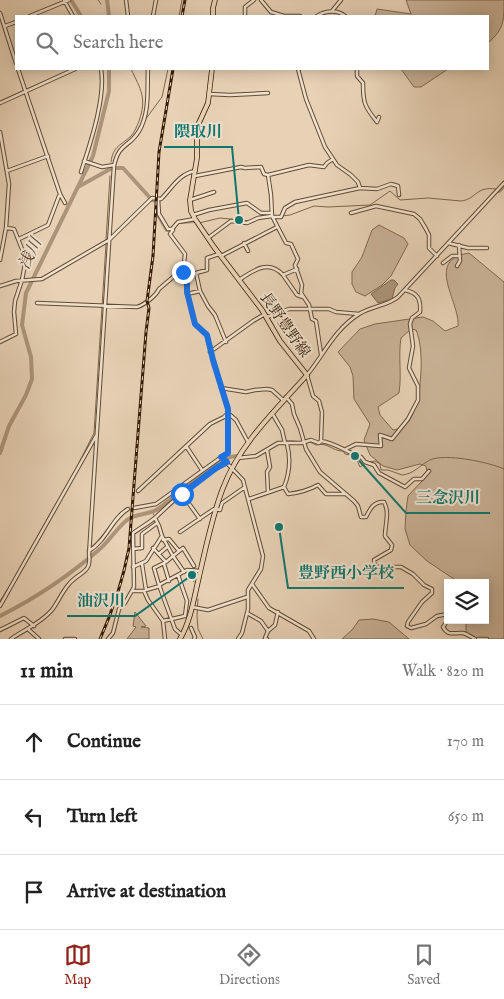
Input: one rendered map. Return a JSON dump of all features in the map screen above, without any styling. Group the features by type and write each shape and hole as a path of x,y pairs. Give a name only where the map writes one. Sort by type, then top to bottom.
{"main road":[{"path":"212,15 215,0"},
{"name":"長野豊野線","path":"182,637 196,608 200,571 216,509 233,468 248,442 307,375 208,238 190,208 195,176 198,125 208,103 212,70"}],"street":[{"path":"126,0 128,15"},
{"path":"153,15 156,0"},
{"path":"245,15 245,7 254,0"},
{"path":"261,0 275,15"},
{"path":"331,12 341,0"},
{"path":"32,15 66,1 73,15"},
{"path":"318,15 331,12 344,15"},
{"path":"0,13 15,60"},
{"path":"4,26 15,22"},
{"path":"18,70 60,194 65,203"},
{"path":"0,103 73,70"},
{"path":"81,172 90,148 102,84 101,70"},
{"path":"11,639 29,630 51,611 72,581 88,568 90,560 114,165 116,155 120,149 134,138 140,128 146,109 148,70"},
{"path":"298,70 306,99 325,147 342,169 358,182 360,188"},
{"path":"357,70 357,76 363,83 362,96 365,107 377,122 379,117"},
{"path":"209,94 268,93"},
{"path":"0,132 9,184 6,228 0,260"},
{"path":"7,171 48,156"},
{"path":"195,176 241,167 261,167 264,174 268,175 310,165 324,167 327,162 333,159"},
{"path":"85,161 102,168 114,165"},
{"path":"0,286 16,281 42,279 109,240 151,199 161,198 184,175 195,171"},
{"path":"268,175 272,199 272,215 286,243 290,244 298,260 295,265 302,284 301,293 310,308 312,319 316,321 321,355"},
{"path":"321,441 322,412 319,401 313,396 307,375 335,334 360,314 376,305 394,300 504,183"},
{"path":"183,272 185,254 170,234 172,229 178,222 209,210 247,204 261,213 281,217 285,208 295,202 360,188 377,188 391,184 398,186 400,195"},
{"path":"190,200 214,192"},
{"path":"19,239 48,225 60,194"},
{"path":"158,199 160,218 168,229 172,229"},
{"path":"351,213 376,206 414,214 424,225 429,235 429,248 436,256"},
{"path":"208,238 231,221 247,223 272,215"},
{"path":"183,272 187,275 207,270 207,258 220,255 277,227"},
{"path":"0,342 16,334 14,312 24,280 26,259 14,228 6,228"},
{"path":"244,243 248,251"},
{"path":"448,244 466,248 487,248"},
{"path":"457,266 460,264 459,245"},
{"path":"443,263 452,256 460,256"},
{"path":"239,280 252,271 265,266 277,268 297,295 304,298"},
{"path":"283,275 297,269"},
{"path":"37,303 142,306 179,272 183,272"},
{"path":"196,273 200,292 215,315 226,342"},
{"path":"108,639 113,633 119,608 133,591 133,533 155,518 170,502 216,468 228,453 228,413 210,352 207,335 195,324 187,294 187,275"},
{"path":"346,449 356,444 381,446 380,435 392,439 408,420 415,406 418,388 409,368 413,346 410,324 412,318 420,312 420,308 417,294 405,290"},
{"path":"187,294 200,292"},
{"path":"210,352 253,321 289,309 329,309 336,312 360,314"},
{"path":"221,388 242,392 272,390 292,404 303,442 320,472 358,506 362,518 366,517 369,510 378,503 384,502 388,512 385,536 392,545 391,550 374,560 375,566 398,566 404,568 432,589 432,593 422,602 407,626 411,628 426,624 437,616 444,615"},
{"path":"228,413 236,420 248,442"},
{"path":"138,491 210,424 228,413"},
{"path":"272,413 282,430 291,456 289,472 284,487 288,494 318,486 326,494 346,494"},
{"path":"0,606 97,434"},
{"path":"238,458 252,458 278,443 311,440 319,443 321,441 346,449 351,454 361,457 365,462 374,465 379,474 405,487 414,479 422,478 429,471"},
{"path":"186,446 202,470"},
{"path":"267,450 270,467 267,472 269,488 267,493"},
{"path":"224,460 241,476 249,499 263,556 261,569 252,584 248,597 247,613 242,633 238,639"},
{"path":"134,508 156,504 202,470 224,460"},
{"path":"180,532 214,509 220,510 222,503 245,487"},
{"path":"249,499 284,487"},
{"path":"182,494 200,519"},
{"path":"89,553 103,539 120,515 128,510"},
{"path":"155,518 167,547 184,572"},
{"path":"142,534 158,523"},
{"path":"133,549 142,548 140,528"},
{"path":"133,567 142,564 149,558 162,536"},
{"path":"164,539 169,539 179,551"},
{"path":"160,553 167,547"},
{"path":"154,548 160,553 165,563 169,581"},
{"path":"182,637 172,620 154,568 165,563 183,548 194,566"},
{"path":"142,564 148,600 164,621 165,639"},
{"path":"133,591 145,590 160,585 187,570 200,571"},
{"path":"164,621 185,616 187,601 178,575"},
{"path":"252,584 260,593 268,608 309,631 314,639"},
{"path":"196,608 213,609 248,597"},
{"path":"267,639 265,638 268,631 275,624 278,612"},
{"path":"247,613 260,621 268,631"},
{"path":"0,630 24,618 34,626"},
{"path":"445,624 443,627 448,633 465,634 476,639 486,639"},
{"path":"191,628 194,639"},
{"path":"29,630 39,639"},
{"path":"15,636 18,639"},
{"path":"65,639 75,639"}],"shaded area":[{"path":"406,0 504,0 502,24 489,42 489,15 375,15 377,9 411,14"},
{"path":"402,70 446,70 421,87 414,87"},
{"path":"379,225 404,238 408,244 391,276 382,285 365,296 356,292 352,284 352,272 362,257 372,230"},
{"path":"469,253 504,282 504,639 471,639 466,631 466,624 489,624 489,579 454,579 427,561 410,545 405,529 408,496 422,481 427,472 426,466 420,464 397,470 383,466 370,455 364,440 370,424 354,399 353,376 350,367 338,352 360,329 375,324 423,317 433,321 445,331 458,326 457,316 447,283 446,273 449,264 456,257","holes":["411,329 416,330 419,339 421,376 417,402 407,423 393,430 380,415 378,407 399,393 401,338"]},
{"path":"391,280 398,284 392,299 378,303 371,294"},
{"path":"135,612 146,626 141,627 149,628 149,639 127,639 136,627 133,626"},
{"path":"373,619 389,622 409,639 342,639 359,620"}],"waterway":[{"name":"浅川","path":"71,0 80,15"},
{"path":"98,0 101,4"},
{"path":"107,0 109,15"},
{"path":"179,15 182,0"},
{"name":"浅川","path":"0,453 9,426 26,395 32,379 31,357 22,325 26,293 93,156 109,91 109,70"},
{"path":"111,162 118,146 133,133 143,106 142,94 132,70"},
{"path":"145,120 162,97 168,70"},
{"path":"78,187 112,168 123,168 152,200 158,201 158,215 167,230 171,230 174,227"},
{"path":"106,240 110,176"},
{"path":"499,191 504,186"},
{"path":"282,216 314,206 370,205 390,191 400,200 428,198 461,201 470,198 484,189 496,189"},
{"path":"259,217 271,214"},
{"path":"199,223 220,218 249,221"},
{"path":"182,222 194,221"},
{"path":"79,463 94,433 106,244"},
{"path":"142,303 153,295"},
{"path":"271,446 285,441 301,442"},
{"path":"310,442 355,456 360,467 366,463"},
{"path":"0,616 40,594 77,567 101,548 127,520 158,509 206,470 227,458 236,456"},
{"path":"370,462 375,461 380,464 381,470 388,470 402,475 413,471 430,460 445,457 478,461 504,469"},
{"path":"27,555 57,502"},
{"path":"175,556 184,569"},
{"path":"189,573 194,582"},
{"path":"0,601 16,576"},
{"path":"198,599 198,629 203,639"}],"railway":[{"path":"182,15 185,0"},
{"path":"100,639 117,595 129,548 149,308 147,301 153,256 159,152 173,70"}],"place":[{"name":"隈取川","path":"239,220"},
{"name":"三念沢川","path":"355,456"},
{"name":"豊野西小学校","path":"279,527"},
{"name":"油沢川","path":"192,575"}],"route":[{"path":"182,494 227,462 221,457 228,453 229,441 228,409 207,335 195,324 187,292 187,275 183,272"}]}
